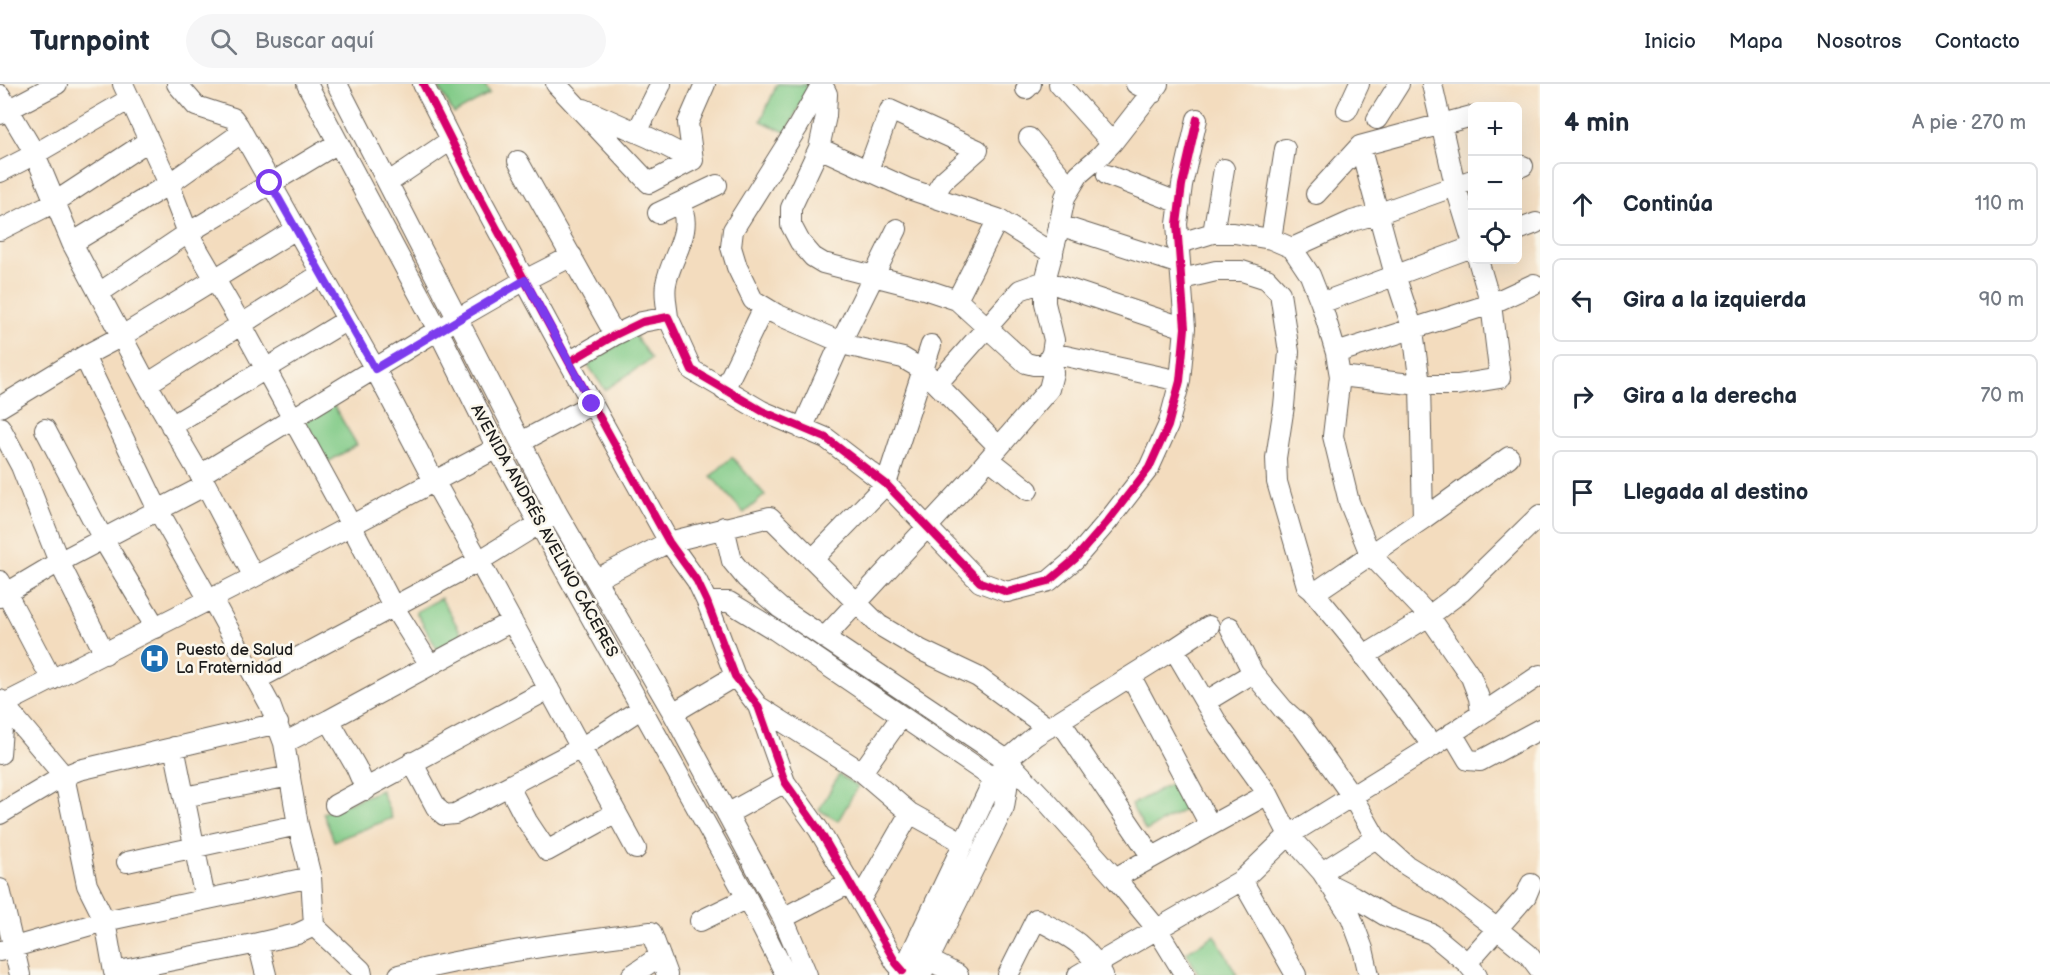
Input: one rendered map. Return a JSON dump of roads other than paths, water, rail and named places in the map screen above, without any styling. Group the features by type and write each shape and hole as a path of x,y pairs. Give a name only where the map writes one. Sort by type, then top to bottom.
{"street":[{"path":"57,84 3,106 35,154 72,243 254,577"},
{"path":"177,84 196,106 233,118 375,369 434,482 636,849"},
{"name":"AVENIDA ANDRÉS AVELINO CÁCERES","path":"307,84 438,330 497,448 747,898 786,975"},
{"name":"AVENIDA ANDRÉS AVELINO CÁCERES","path":"337,84 557,513 674,713 783,918 807,975"},
{"path":"423,84 592,404 669,542 697,581 735,676 758,706 785,782 819,830 896,963 914,970 958,975"},
{"path":"556,84 650,183 693,160"},
{"path":"637,132 661,84"},
{"path":"693,160 688,123 705,84"},
{"path":"822,84 827,94 826,116 819,148 791,208 791,225 800,242 813,257 823,263 874,275 957,300 1026,363 1046,365 1053,353"},
{"path":"822,84 733,230 731,247 737,267 753,300 776,314 850,346 903,358 930,377 1028,490"},
{"path":"1059,84 1112,143"},
{"path":"1347,110 1359,84"},
{"path":"1377,119 1399,84"},
{"path":"1432,84 1440,124 1464,183 1468,210"},
{"path":"824,638 994,453 1048,389 1053,373 1054,340 1045,303 1045,281 1065,197 1079,174 1112,143 1149,87"},
{"path":"0,172 35,154 126,91 169,184 188,233 241,324 393,606 430,665"},
{"path":"574,105 637,132 693,160"},
{"path":"868,170 890,110 978,150 942,181 933,197"},
{"path":"1316,194 1359,146 1468,117"},
{"path":"680,204 685,213 685,224 666,284 668,317 692,370 762,411 826,438 886,484 980,582 1007,592 1048,581 1075,559 1149,468 1168,426 1180,381 1185,328 1177,244 1180,203 1197,119"},
{"path":"72,243 169,184 241,133"},
{"path":"1029,138 1070,187"},
{"path":"389,182 452,140"},
{"path":"0,230 55,202 148,141"},
{"path":"99,293 188,233 338,143"},
{"path":"1359,146 1377,214 1413,330 1420,385 1423,519"},
{"path":"819,148 909,189 998,219 1053,254"},
{"path":"1271,239 1285,149"},
{"path":"518,161 615,335"},
{"path":"1213,233 1224,169"},
{"path":"1107,175 1180,203"},
{"path":"1292,248 1352,221 1464,183"},
{"path":"658,213 717,185"},
{"path":"957,300 998,219"},
{"path":"1059,225 1181,272 1242,271 1267,279 1280,293 1289,352 1276,458 1277,482 1306,586 1312,590 1364,656 1432,746"},
{"path":"0,407 84,356 122,336 296,229"},
{"path":"802,429 841,342 897,229"},
{"path":"1177,244 1213,233 1234,233 1271,239 1292,248 1310,275 1336,353 1340,376 1333,436 1349,502 1370,554 1429,616 1471,677 1479,698 1481,713"},
{"path":"1321,303 1468,249"},
{"path":"52,680 2,591 158,510 292,418 438,330 572,256"},
{"path":"1340,376 1420,385 1457,385 1500,378 1491,304 1479,264"},
{"path":"147,384 321,274"},
{"path":"930,377 987,326 1020,291 1045,281 1185,328"},
{"path":"1336,353 1491,304 1534,284"},
{"path":"723,390 764,307"},
{"path":"569,362 642,322 668,317"},
{"path":"171,426 347,320"},
{"path":"813,559 886,484 930,377 931,345"},
{"path":"1053,353 1180,381"},
{"path":"84,356 158,510 211,600 278,723 284,742 298,825 311,877 314,926 361,970 363,975"},
{"path":"521,442 592,404"},
{"path":"0,428 21,466 59,562 105,654"},
{"path":"45,429 103,539 156,628"},
{"path":"2,702 52,680 211,600 497,448"},
{"path":"1312,590 1320,589 1509,457"},
{"path":"256,680 479,561 557,513"},
{"path":"1364,656 1429,616 1461,592 1540,515"},
{"path":"596,579 669,542 770,517 879,624 921,650 978,677 1054,724 1152,857"},
{"path":"724,527 732,561 746,578 780,608 1007,760 1114,878 1156,929 1185,975"},
{"path":"729,602 736,566"},
{"path":"707,602 729,602 775,630 994,779"},
{"path":"284,742 512,621"},
{"path":"914,970 964,843 994,779 1007,760 1035,736 1209,626"},
{"path":"1230,627 1253,673 1276,701 1302,726 1352,796 1376,838 1406,865 1449,892 1496,928 1528,954 1540,970"},
{"path":"1174,650 1219,726 1268,794 1289,835 1326,879 1351,917 1363,949 1369,975"},
{"path":"1205,702 1253,673"},
{"path":"1078,975 1100,970 1156,929 1242,880 1289,835 1432,746 1540,675"},
{"path":"674,713 735,676"},
{"path":"1131,677 1210,825"},
{"path":"335,806 549,689"},
{"path":"0,754 2,702"},
{"path":"2,702 64,776 87,885 105,921 116,974 297,934 314,926"},
{"path":"758,706 862,772 910,813 964,843"},
{"path":"412,762 436,807 444,815 455,814 581,748 642,708"},
{"path":"862,772 901,717"},
{"path":"329,720 356,767 366,790"},
{"path":"0,814 64,776 79,770 278,723"},
{"path":"1452,733 1468,760 1480,762 1540,729"},
{"path":"174,747 205,899"},
{"path":"914,970 1004,807 1008,788 1007,760"},
{"path":"184,797 290,776"},
{"path":"727,814 785,782"},
{"path":"509,787 547,851 616,813"},
{"path":"1114,878 1268,794"},
{"path":"783,918 855,892 910,813"},
{"path":"128,862 298,825"},
{"path":"1326,879 1376,838"},
{"path":"7,950 105,921 311,877"},
{"path":"1326,879 1386,916 1432,934 1472,969 1496,928 1526,896 1531,884"},
{"path":"1242,880 1296,975"},
{"path":"0,889 7,950 20,975"},
{"path":"700,921 747,898"},
{"path":"1008,975 1036,919 1077,941 1100,970"},
{"path":"399,975 446,962 651,932 667,975"},
{"path":"258,943 266,975"},
{"path":"632,975 660,956"}],"place":[{"name":"Puesto de Salud La Fraternidad","path":"155,659"}]}
